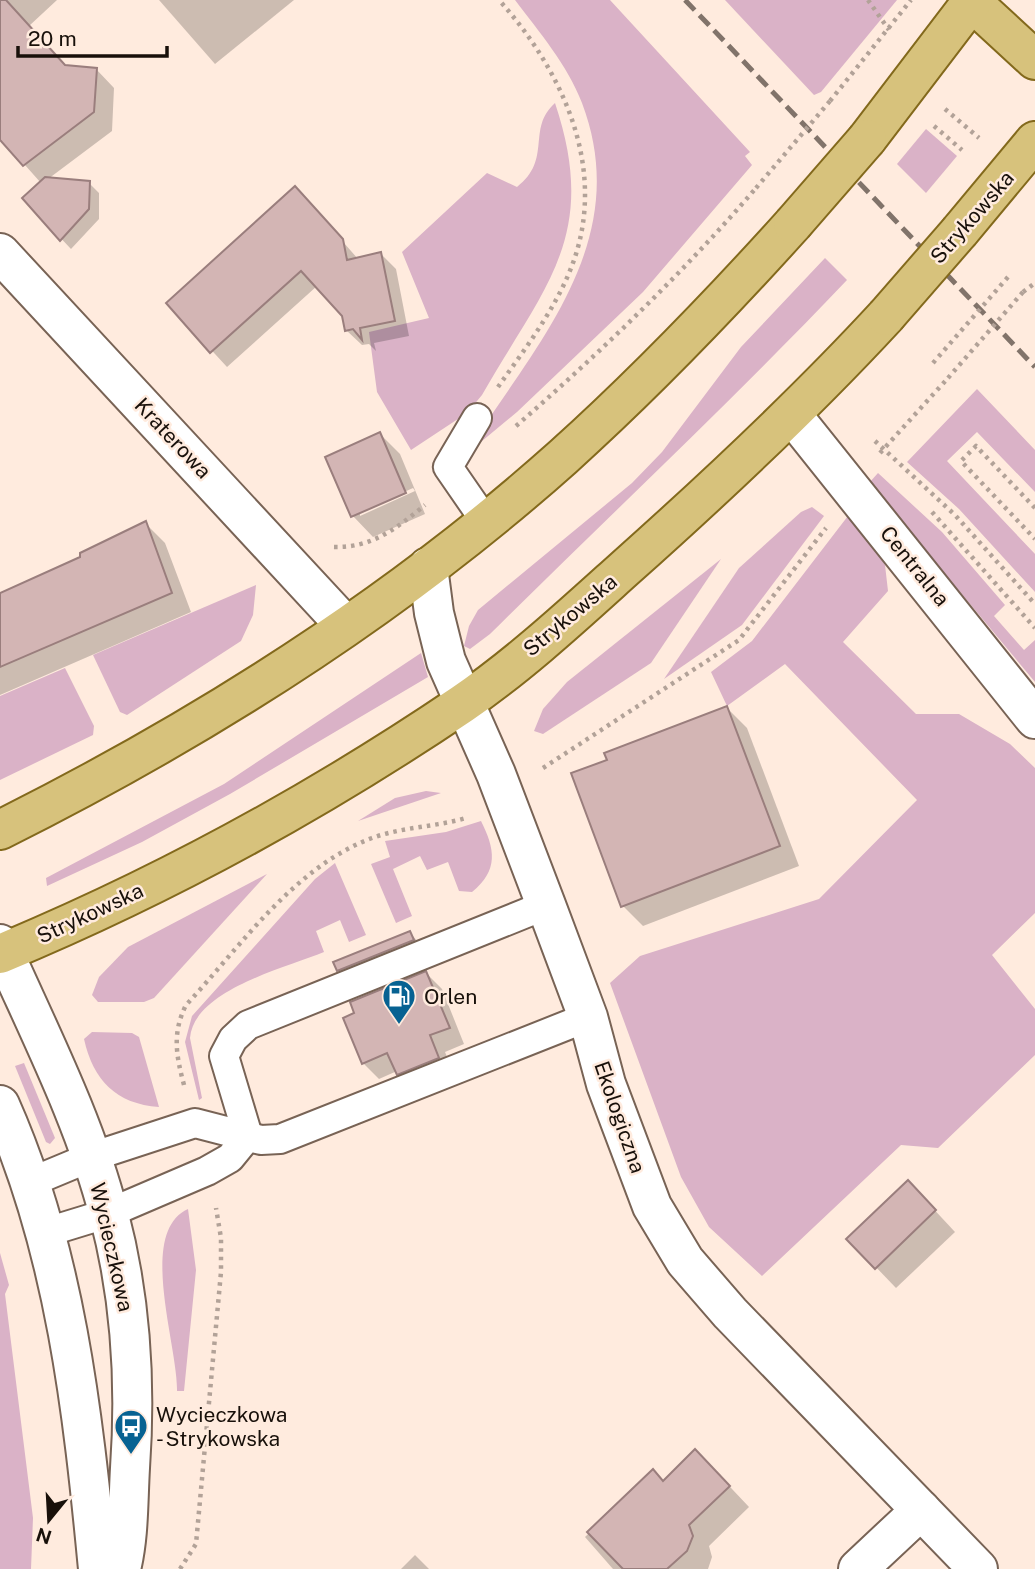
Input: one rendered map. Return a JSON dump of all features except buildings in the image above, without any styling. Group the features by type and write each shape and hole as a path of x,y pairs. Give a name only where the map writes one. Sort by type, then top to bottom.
{"main road":[{"path":"0,830 128,763 216,711 428,567 563,457 720,304 793,224 867,138 973,1 1035,60"},
{"name":"Strykowska","path":"1,950 128,896 264,825 464,703 561,625 792,415 886,316 1035,141"}],"street":[{"name":"Kraterowa","path":"0,253 345,625"},
{"name":"Centralna","path":"792,415 1035,719"},
{"name":"Ekologiczna","path":"428,567 434,613 446,661 496,774 546,905 588,1017 606,1084 652,1206 685,1261 730,1313 978,1569"},
{"name":"Wycieczkowa","path":"1,950 91,1157 109,1213 125,1291 132,1345 131,1456 121,1569"},
{"path":"0,1105 31,1182 47,1233 64,1310 98,1569"},
{"path":"858,1569 921,1510"}],"lane":[{"path":"477,418 448,467 486,522"},
{"path":"248,1136 224,1056 233,1039 248,1025 546,905"},
{"path":"31,1182 91,1157 195,1123 261,1140 280,1139 588,1017"},
{"path":"47,1233 109,1213 207,1171 230,1158 248,1136"}],"path":[{"path":"477,418 560,293 576,253 584,214 585,177 580,141 566,103 546,62 499,0"},
{"path":"868,0 888,30"},
{"path":"515,428 575,376 715,236 830,101 911,0"},
{"path":"944,108 975,134"},
{"path":"931,124 962,150"},
{"path":"933,363 1008,278"},
{"path":"948,377 1023,292 1035,283"},
{"path":"867,434 955,515 1035,604"},
{"path":"1035,508 976,446 961,461 1035,539"},
{"path":"330,547 368,544 394,530 455,480"},
{"path":"929,509 1035,628"}],"shaded area":[{"path":"515,0 610,0 750,152 745,156 752,165 643,292 517,412 464,456 546,333 569,291 586,247 596,202 595,154 582,103 561,62"},
{"path":"725,0 897,0 821,92 814,95"},
{"path":"555,103 567,150 571,190 568,226 559,258 544,290 482,395 467,413 411,450 377,392 369,332 429,318 402,252 487,173 517,187 534,166 542,123"},
{"path":"926,129 957,156 926,193 897,164"},
{"path":"825,258 847,280 714,415 490,634 470,649 464,646 469,626 478,610 632,483 662,452 741,347"},
{"path":"977,389 1035,450 1035,492 977,432 947,461 1035,554 1035,592 959,509 907,462"},
{"path":"878,473 942,532 1005,605 994,616 1024,650 1035,640 1035,682 869,483"},
{"path":"812,507 824,516 742,625 664,679 739,568 801,512"},
{"path":"851,512 885,565 888,591 843,642 916,714 959,714 1010,744 1035,768 1035,913 992,955 1035,1009 1035,1055 938,1148 901,1145 762,1276 709,1227 681,1177 610,983 640,956 819,899 917,800 785,664 727,706 711,672 752,641"},
{"path":"721,559 651,663 543,734 534,731 543,709 567,682"},
{"path":"256,585 253,615 241,641 127,715 120,712 93,655"},
{"path":"421,653 428,677 230,794 142,842 47,886 46,878 224,784"},
{"path":"65,668 94,726 93,735 0,780 0,696"},
{"path":"426,791 441,793 358,821 395,798"},
{"path":"481,821 489,841 492,859 487,876 481,884 472,892 459,891 448,862 427,870 420,856 393,869 412,916 396,923 371,864 390,857 385,841 446,832"},
{"path":"335,863 366,935 349,942 340,920 316,931 324,952 244,983 207,1007 195,1021 190,1038 202,1098 199,1100 185,1042 192,1016 315,879"},
{"path":"267,874 154,998 144,1002 98,1002 92,995 99,977 128,947"},
{"path":"92,1032 132,1033 139,1037 159,1107 130,1101 100,1078 84,1039"},
{"path":"24,1063 55,1138 50,1144 46,1142 15,1066"},
{"path":"188,1209 196,1270 184,1391 177,1391 162,1265 165,1241 173,1222"},
{"path":"0,1253 9,1285 5,1294 33,1518 31,1569 0,1569"}],"railway":[{"path":"685,0 1035,367"}],"place":[{"name":"Orlen","path":"399,1026"},
{"name":"Wycieczkowa - Strykowska","path":"131,1456"}]}
